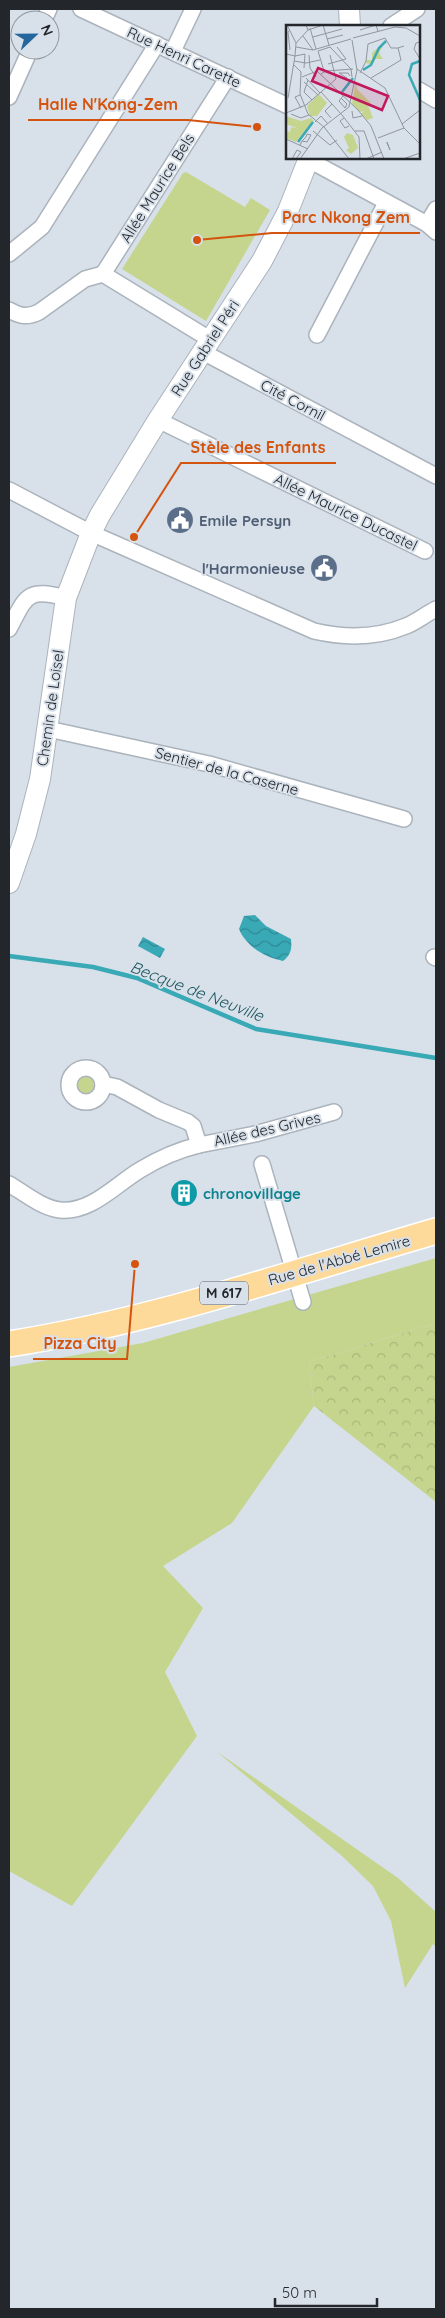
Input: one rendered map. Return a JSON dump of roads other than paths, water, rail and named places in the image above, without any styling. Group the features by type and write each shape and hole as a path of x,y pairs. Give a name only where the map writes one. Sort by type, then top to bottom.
{"main road":[{"name":"Rue de l'Abbé Lemire","path":"9,1344 298,1286 436,1231"},
{"name":"Rue de l'Abbé Lemire","path":"9,1354 107,1337 298,1286 436,1244"}],"street":[{"name":"Rue Henri Carette","path":"81,9 286,105"},
{"path":"173,51 193,9"},
{"path":"349,9 350,25"},
{"path":"393,25 417,9"},
{"path":"9,254 42,227 157,44"},
{"path":"9,97 26,60"},
{"name":"Allée Maurice Bels","path":"102,274 228,77"},
{"path":"420,91 436,100"},
{"path":"309,159 432,228 436,209"},
{"name":"Rue Gabriel Péri","path":"91,533 158,420 277,234 298,192 309,159"},
{"path":"317,335 386,203"},
{"path":"9,310 23,316 31,316 40,312 85,279 102,274"},
{"name":"Cité Cornil","path":"102,274 207,346 436,476"},
{"name":"Allée Maurice Ducastel","path":"158,420 425,551"},
{"path":"9,490 91,533 196,578 238,599 325,633 355,636 387,632 411,624 436,609"},
{"name":"Chemin de Loisel","path":"9,883 35,803 48,729 66,598 91,533"},
{"path":"9,630 24,599 36,593 66,598"},
{"name":"Sentier de la Caserne","path":"48,729 209,764 404,819"},
{"name":"Allée des Grives","path":"103,1084 117,1087 158,1110 188,1122 193,1126 199,1144 255,1134 334,1112"},
{"path":"9,1184 46,1206 60,1210 76,1209 90,1204 150,1164 199,1144"},
{"path":"262,1164 298,1286"}],"water":[{"path":"255,915 266,926 291,939 290,952 283,961 263,954 251,946 242,935 239,929 244,916"},
{"path":"143,937 165,949 160,958 138,946"}],"waterway":[{"name":"Becque de Neuville","path":"9,956 93,967 137,978 256,1029 436,1058"}],"place":[{"name":"Halle N'Kong-Zem","path":"257,127"},
{"name":"Parc Nkong Zem","path":"197,240"},
{"name":"Emile Persyn","path":"180,520"},
{"name":"Stèle des Enfants","path":"134,537"},
{"name":"l'Harmonieuse","path":"324,568"},
{"name":"chronovillage","path":"184,1193"},
{"name":"Pizza City","path":"135,1264"}]}
